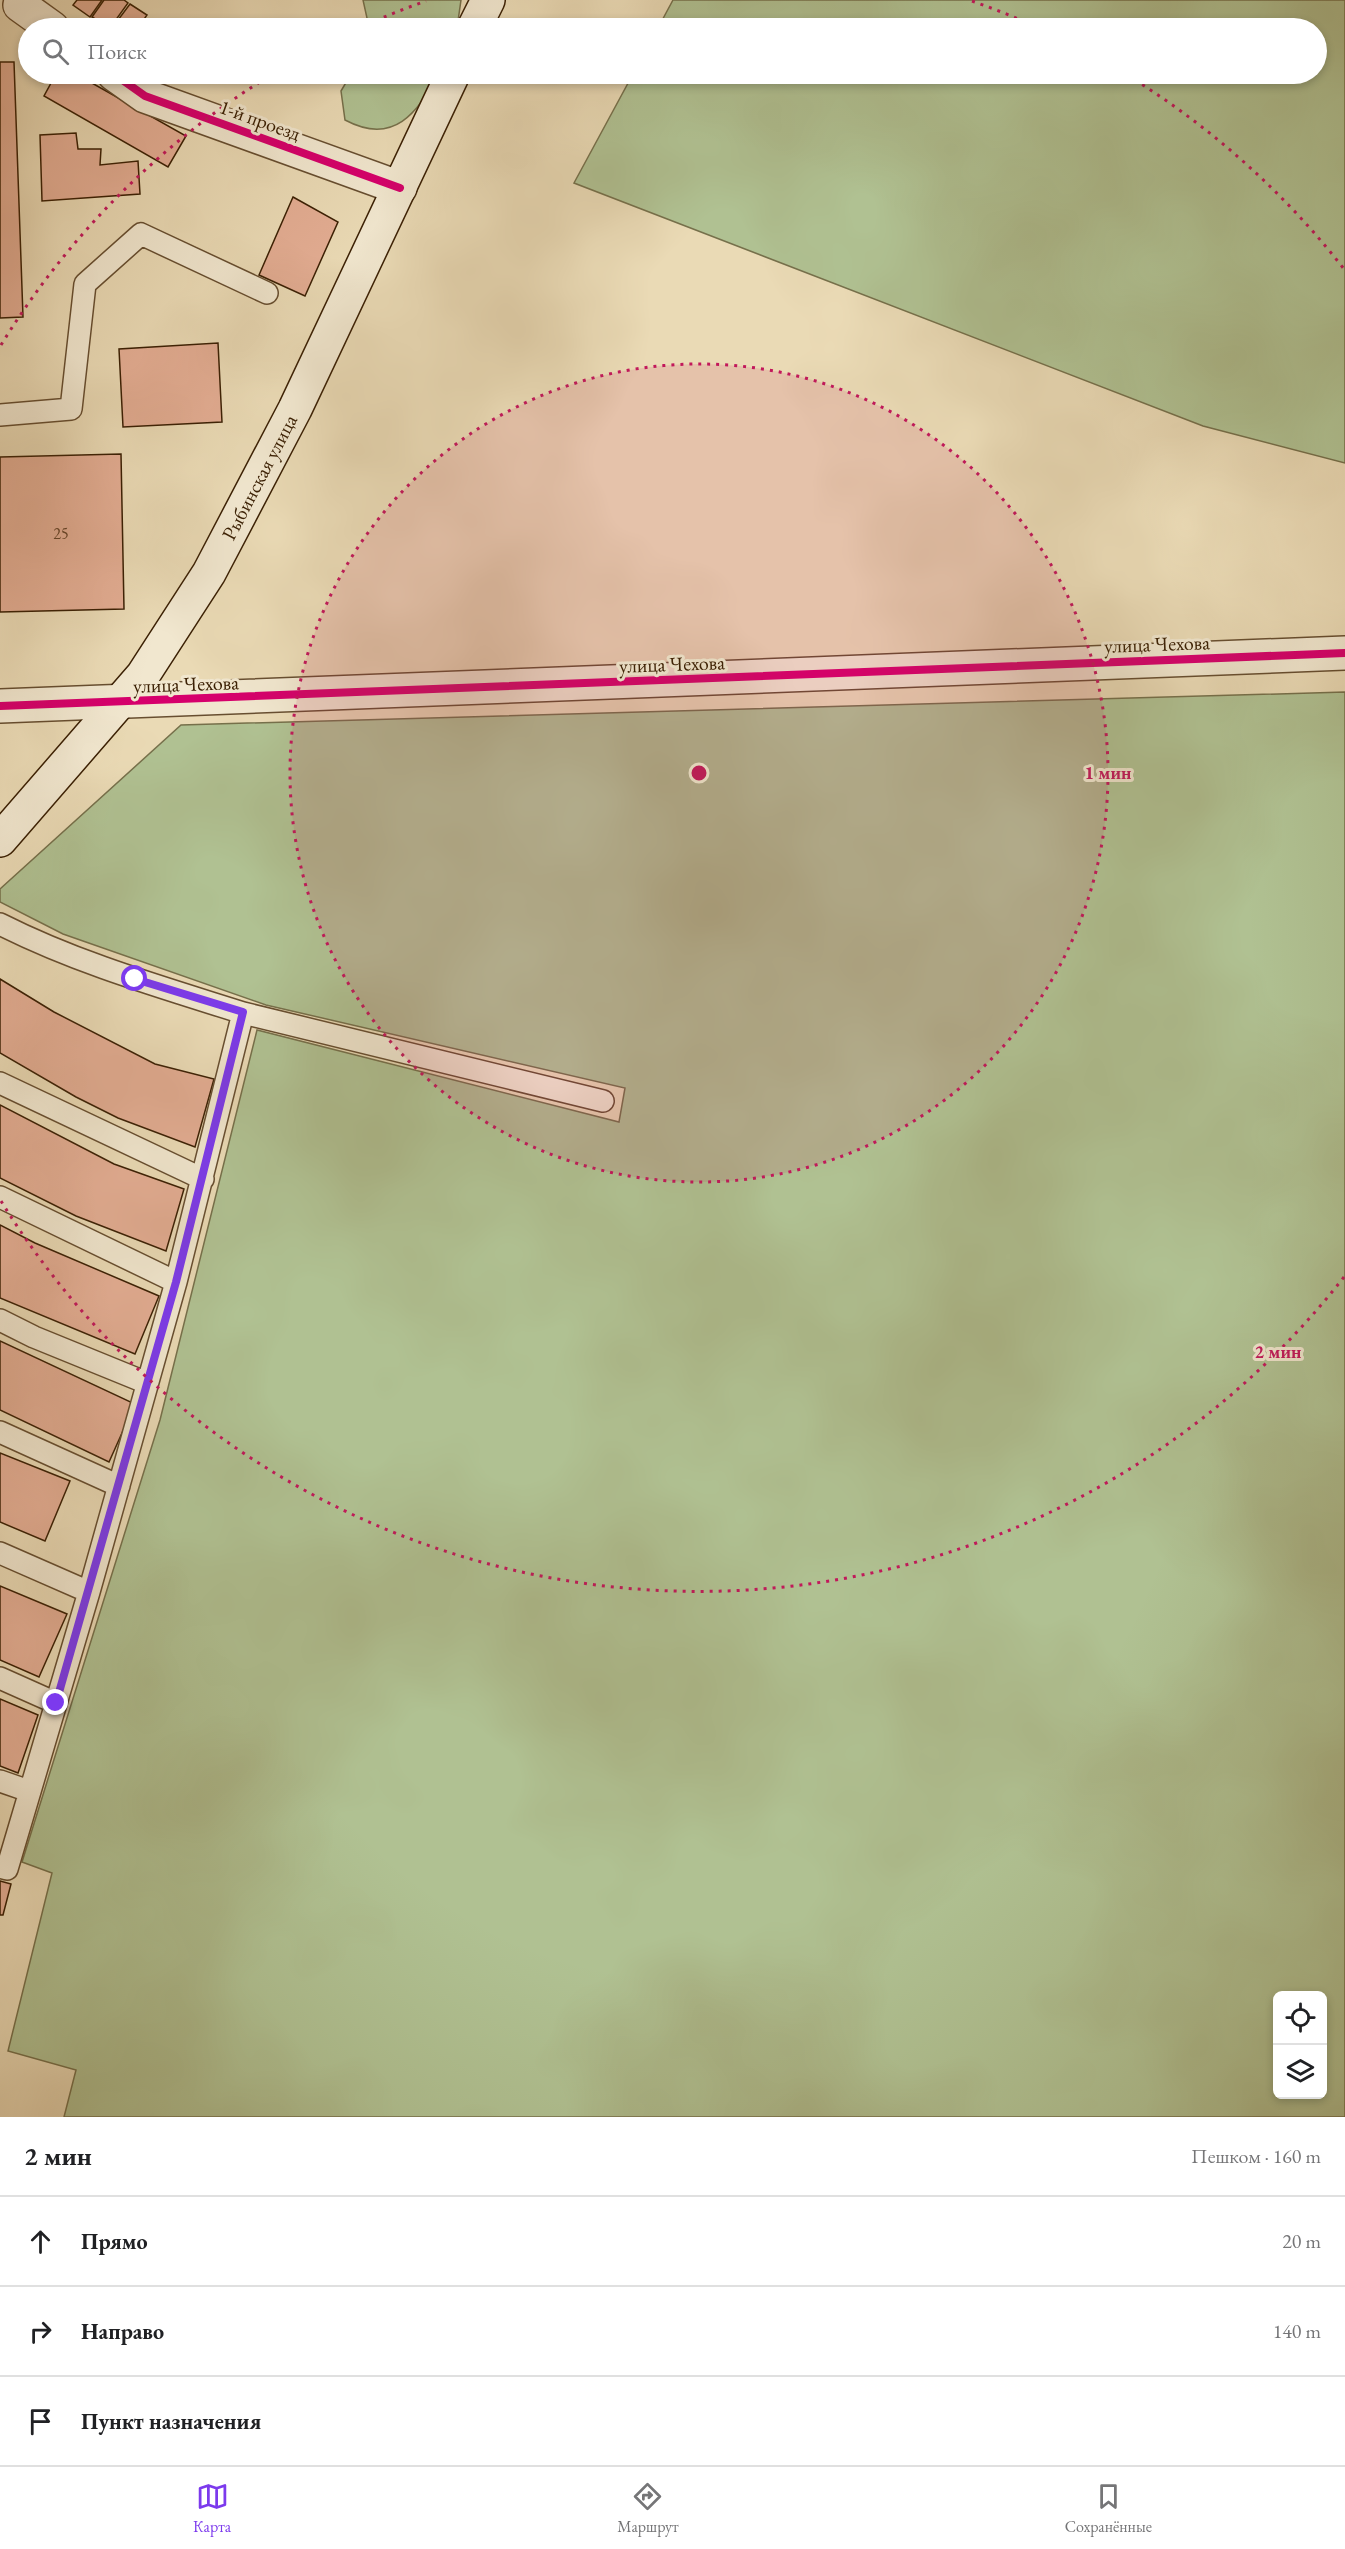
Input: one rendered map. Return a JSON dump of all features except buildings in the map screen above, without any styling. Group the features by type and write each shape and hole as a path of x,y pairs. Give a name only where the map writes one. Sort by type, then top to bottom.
{"street":[{"path":"479,18 488,0"},
{"path":"14,3 37,18"},
{"name":"1-й проезд","path":"128,84 145,96 400,188"},
{"name":"Рыбинская улица","path":"0,840 143,675 209,573 295,409 448,84"},
{"name":"улица Чехова","path":"0,706 1345,653"}],"lane":[{"path":"0,415 71,409 85,284 141,234 267,293"},
{"path":"0,924 44,946 135,979 243,1012 603,1101"},
{"path":"0,1867 7,1869 89,1592 176,1282 243,1012"},
{"path":"0,1083 203,1179"},
{"path":"0,1197 176,1282"},
{"path":"0,1320 34,1337 147,1383"},
{"path":"0,1432 119,1486"},
{"path":"0,1553 89,1592"},
{"path":"0,1678 56,1703"},
{"path":"0,1781 29,1791"}],"green space":[{"path":"363,0 461,0 458,18 367,18"},
{"path":"673,0 1345,0 1345,463 1203,426 574,183 628,84 1327,84 1327,18 663,18"},
{"path":"345,84 433,84 413,113 390,127 377,129 362,127 345,120 341,91"},
{"path":"1345,692 1345,2117 64,2117 76,2070 8,2051 52,1873 22,1862 160,1420 257,1030 619,1122 625,1088 266,1005 63,934 0,902 0,889 181,725"}],"cycle path":[{"path":"128,84 145,96 400,188"},
{"path":"0,706 1345,653"}],"route":[{"path":"56,1703 176,1282 243,1012 135,979"}]}
